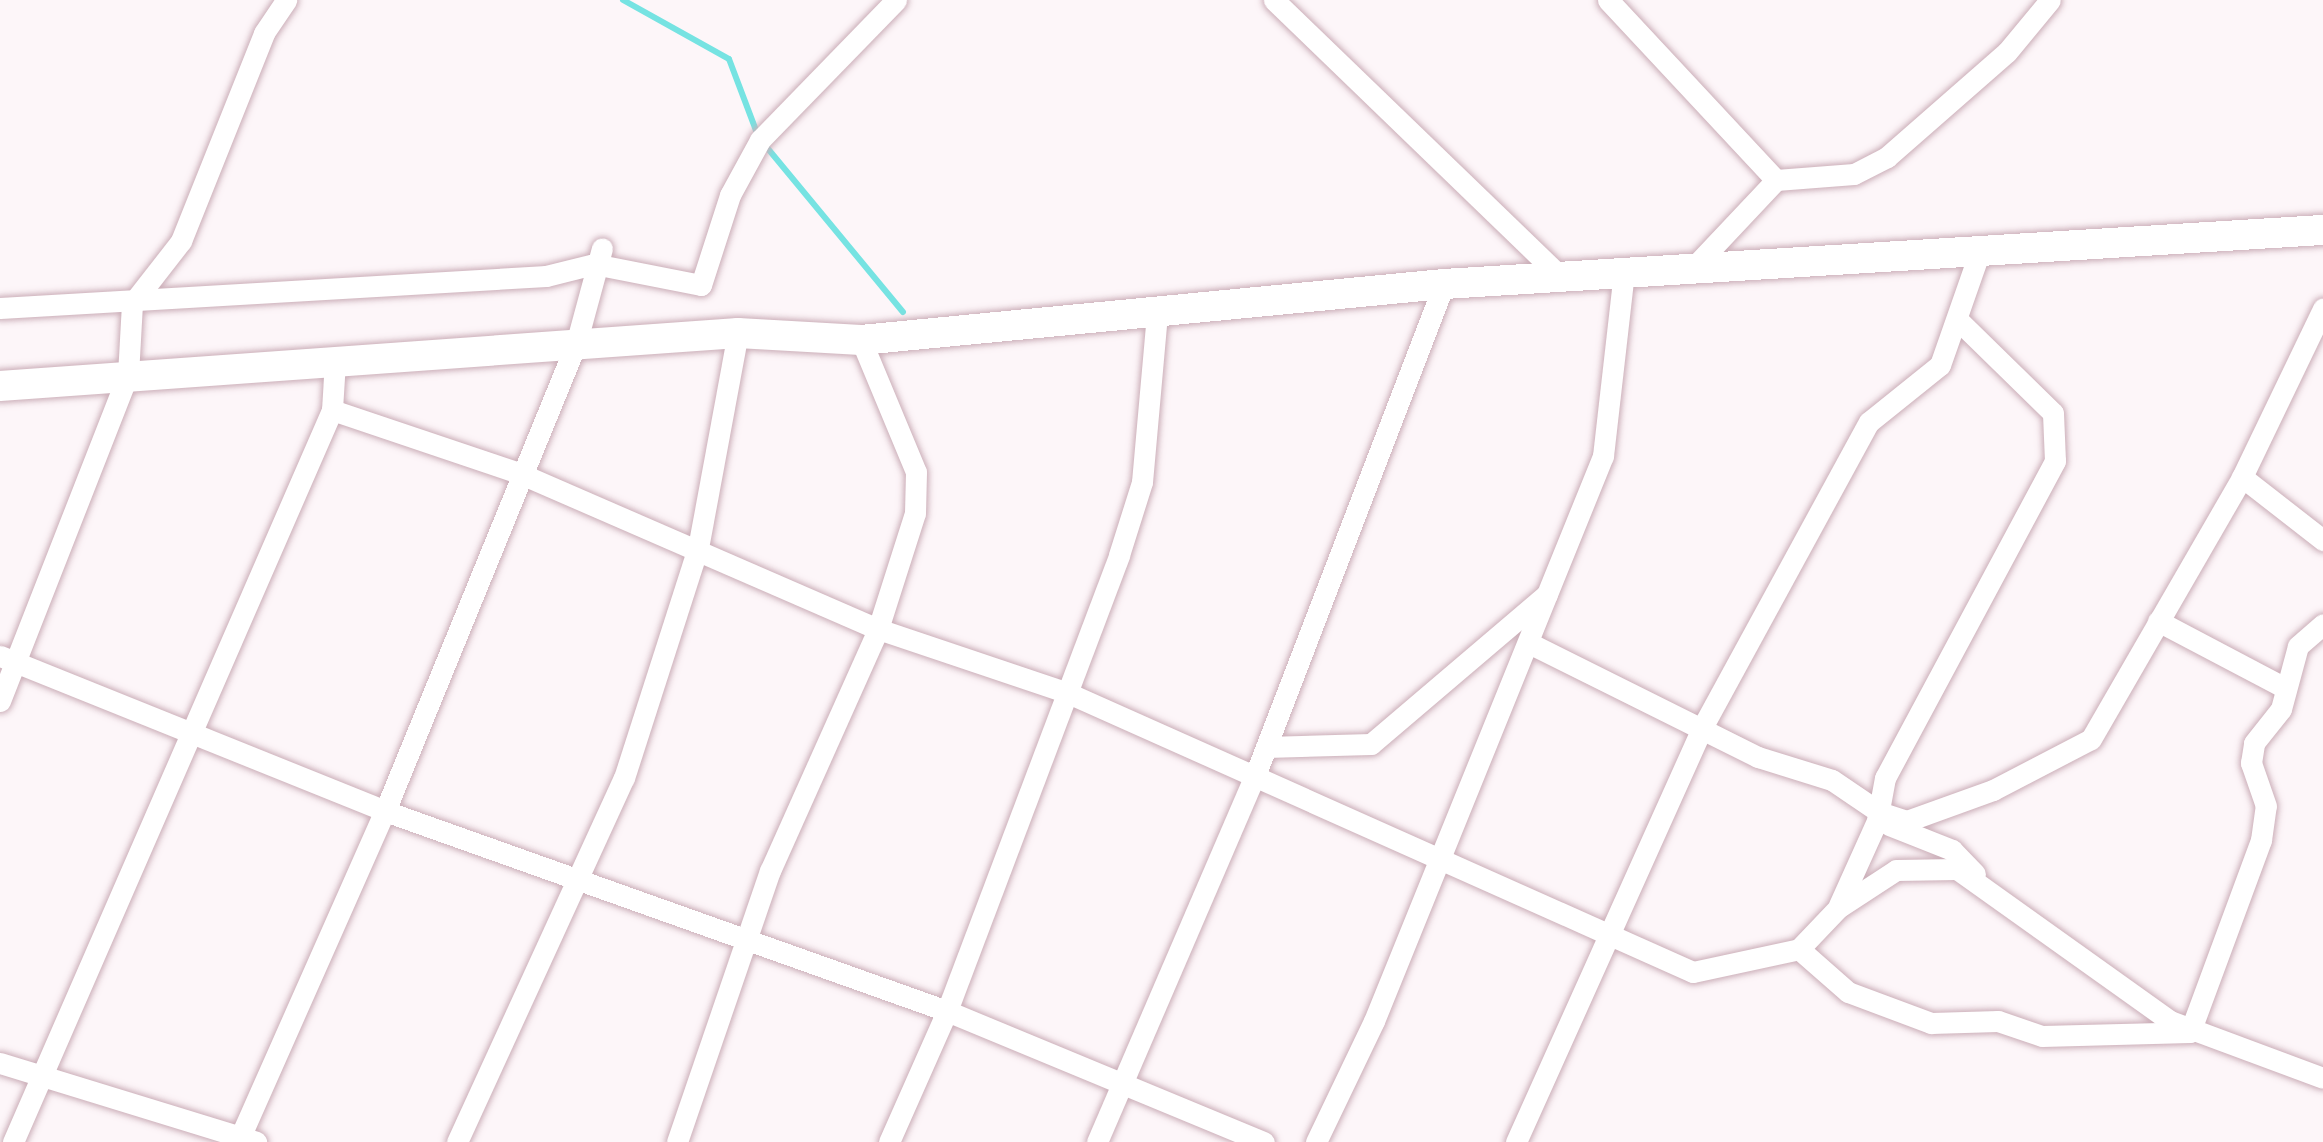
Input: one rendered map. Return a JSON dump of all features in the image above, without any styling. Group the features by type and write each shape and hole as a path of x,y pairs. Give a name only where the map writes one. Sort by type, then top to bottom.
{"main road":[{"path":"0,386 738,333 861,340 1559,275 2323,230"}],"street":[{"path":"0,701 9,659 128,375 132,304 181,241 263,33 286,0"},
{"path":"0,308 30,303 132,304 546,276 598,256 701,285 730,195 760,140 896,0"},
{"path":"1274,0 1559,275"},
{"path":"1607,0 1777,180"},
{"path":"1695,266 1777,180 1854,174 1887,158 2007,52 2050,0"},
{"path":"1516,1142 1703,726 1869,422 1940,365 1981,248"},
{"path":"0,1063 245,1140 385,812 519,472 575,344 598,256"},
{"path":"1316,1142 1374,1021 1435,857 1529,643 1610,426 1624,271"},
{"path":"1097,1142 1267,747 1444,284"},
{"path":"0,289 30,303"},
{"path":"1878,816 1907,821 1994,790 2091,739 2242,477 2323,309"},
{"path":"889,1142 947,1011 1069,693 1142,482 1157,314"},
{"path":"1838,908 1878,816 1885,778 2032,512 2059,442 2053,413 1959,321"},
{"path":"457,1142 572,881 624,778 698,548 738,333"},
{"path":"676,1142 744,944 878,629 915,513 916,472 861,340"},
{"path":"13,1142 186,734 332,410 335,361"},
{"path":"332,410 519,472 878,629 1069,693 1256,773 1606,938 1693,972 1799,949 1838,908 1897,870 1927,864 1978,878"},
{"path":"2242,477 2323,541"},
{"path":"1267,747 1371,745 1548,593"},
{"path":"2158,621 2285,688"},
{"path":"2190,1032 2256,860 2266,806 2252,753 2285,688 2298,646 2323,624"},
{"path":"1529,643 1703,726 1758,758 1832,780 1878,816 1952,850 1978,878 2072,956 2190,1032 2323,1078"},
{"path":"9,659 385,812 744,944 947,1011 1264,1142"},
{"path":"1799,949 1848,992 1931,1023 1998,1021 2050,1036 2190,1032"}],"waterway":[{"path":"623,0 729,59 757,133"},
{"path":"764,144 903,312"}]}
